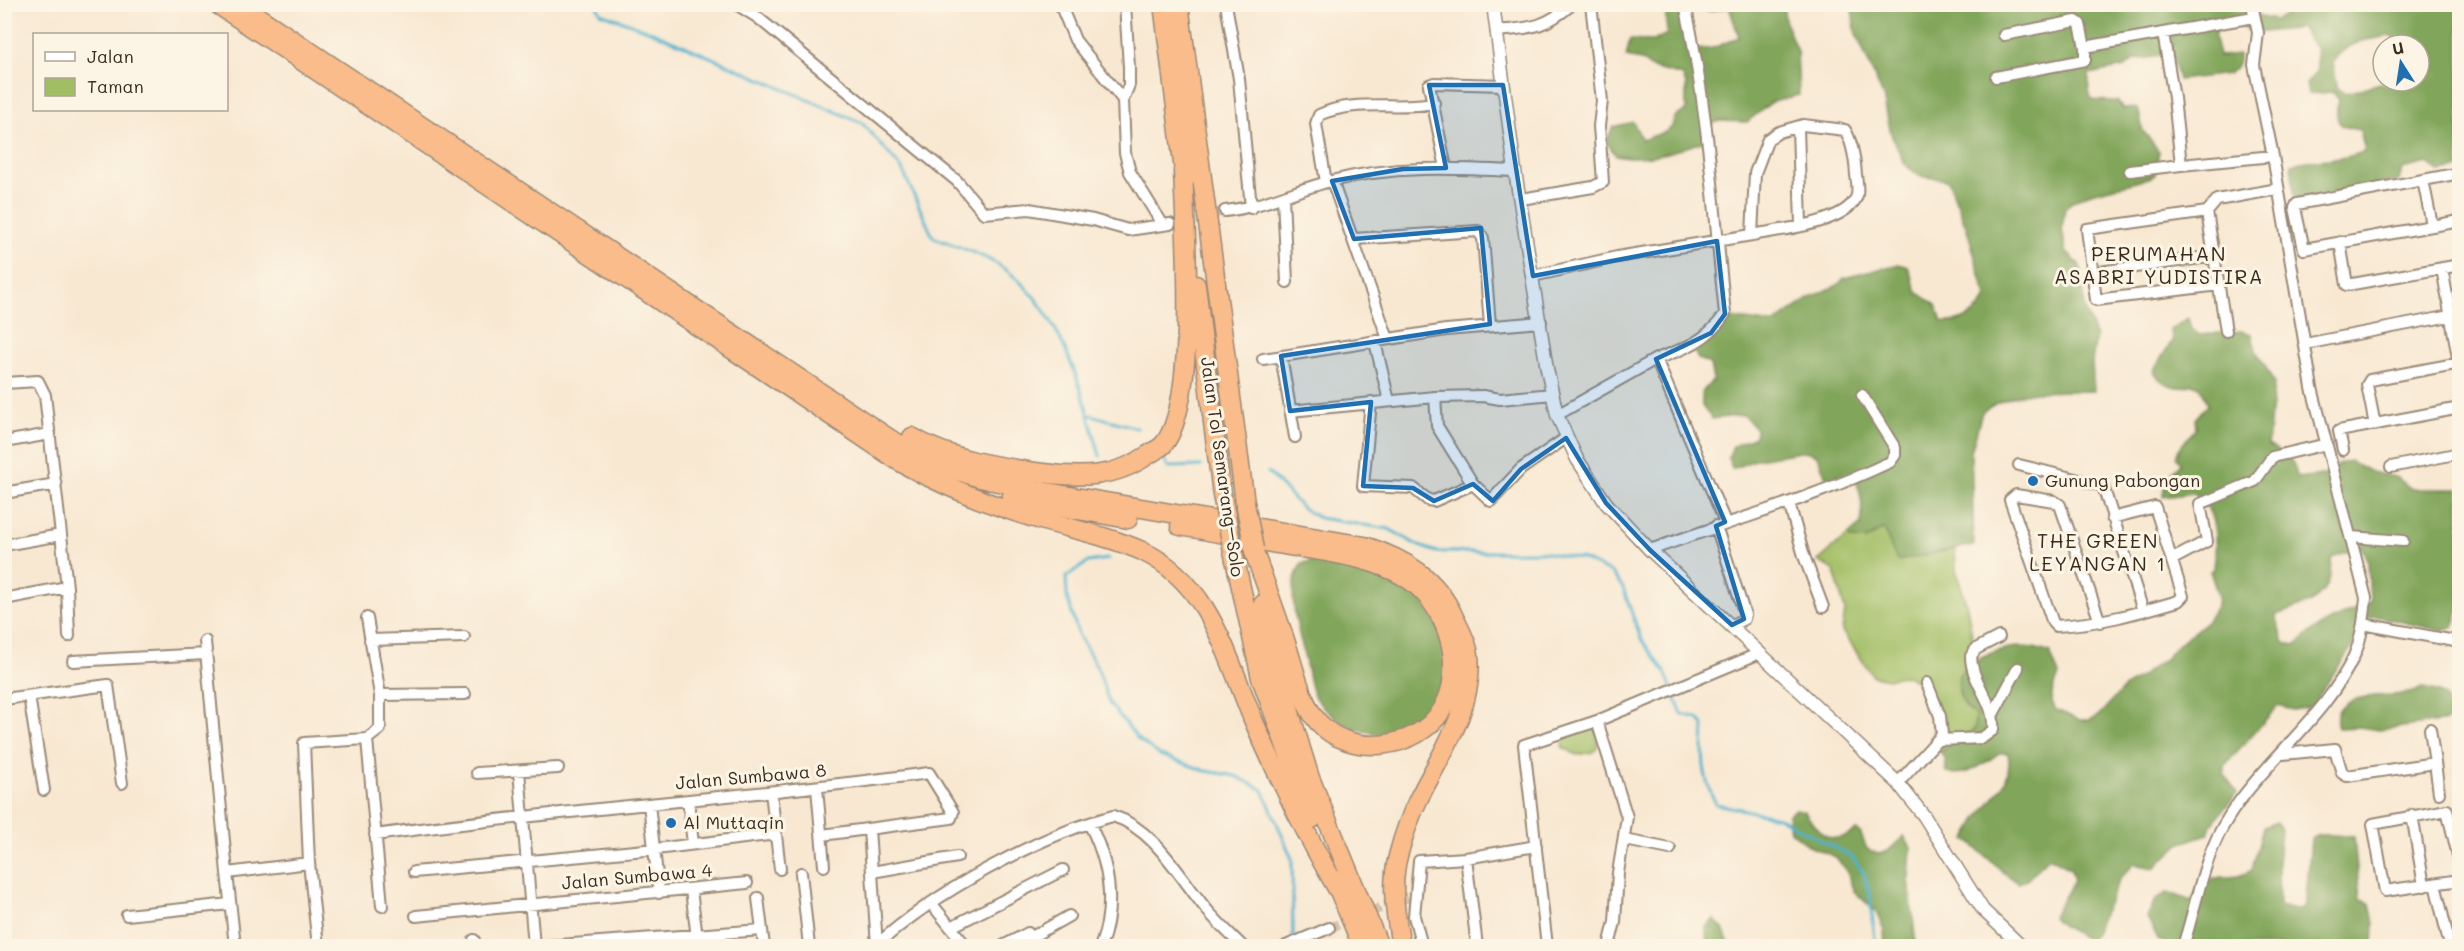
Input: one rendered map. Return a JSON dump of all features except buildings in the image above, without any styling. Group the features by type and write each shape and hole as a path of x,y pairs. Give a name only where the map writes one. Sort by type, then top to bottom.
{"highway":[{"path":"217,4 900,462 969,497 1093,533 1142,551 1171,570 1187,585 1207,611 1219,633 1255,723 1310,842 1338,890"},
{"path":"239,4 890,439 939,465 980,478 1029,489 1365,546 1411,564 1430,580 1447,601 1470,654 1468,693 1454,730 1416,803 1398,857 1394,902 1401,946"},
{"name":"Jalan Tol Semarang–Solo","path":"1163,4 1222,495 1233,551 1261,678 1338,890 1362,946"},
{"name":"Jalan Tol Semarang–Solo","path":"1179,4 1245,503 1275,664 1306,767 1379,946"},
{"path":"801,380 884,421 920,442 963,458 1005,468 1083,477 1104,475 1132,467 1163,445 1171,430 1184,387 1187,333 1183,170"},
{"path":"900,462 971,489 1034,504 1184,527 1347,556 1383,566 1399,574 1424,593 1440,614 1450,635 1452,674 1447,696 1442,709 1428,726 1410,736 1383,745 1359,744 1336,736 1318,722 1304,696 1254,550"}],"street":[{"path":"736,4 757,17 957,181 984,213 1018,208 1093,220 1128,230 1166,225 1130,172 1125,153 1123,100 1129,85 1125,4"},
{"path":"1060,4 1075,39 1123,100"},
{"path":"1226,4 1239,79 1251,208"},
{"path":"1493,4 1515,171 1553,394 1557,415 1577,459 1606,502 1650,550 1898,783 1924,816 1983,910 2021,946"},
{"path":"1496,31 1540,26 1555,20 1572,4"},
{"path":"1521,199 1596,186 1603,182 1599,126 1602,101 1591,4"},
{"path":"1557,415 1656,359 1687,349 1712,333 1725,314 1709,141 1698,61 1685,4"},
{"path":"2183,946 2201,878 2220,831 2238,803 2283,754 2349,665 2363,624 2365,586 2315,404 2273,156 2254,65 2258,33 2252,4"},
{"path":"2085,47 2254,17"},
{"path":"1996,77 2085,60 2080,24 2076,21 2004,36"},
{"path":"2163,33 2174,98 2181,165"},
{"path":"1446,168 1434,104 1428,87 1434,83 1503,85"},
{"path":"1388,339 1354,239 1329,182 1316,124 1319,115 1370,104 1402,107 1434,104"},
{"path":"1533,276 1617,257 1752,235 1801,225 1842,212 1855,201 1857,195 1855,158 1845,130 1824,126 1798,127 1773,135 1764,145 1755,173 1752,235"},
{"path":"1798,127 1801,225"},
{"path":"2130,171 2273,156"},
{"path":"1225,212 1251,208 1329,182 1403,169 1515,171"},
{"path":"2460,173 2297,204 2295,213 2304,249 2460,221"},
{"path":"2424,180 2432,225"},
{"path":"2219,285 2098,302 2087,229 2208,212 2217,200 2278,189"},
{"path":"1283,196 1287,282"},
{"path":"2208,212 2226,331"},
{"path":"1354,239 1478,231 1483,244 1490,325"},
{"path":"2340,242 2347,285 2460,265"},
{"path":"2092,273 2215,256"},
{"path":"2375,425 2367,385 2370,380 2459,363 2455,315 2442,268"},
{"path":"2305,344 2455,315"},
{"path":"1263,359 1490,325 1541,322"},
{"path":"1375,342 1389,401"},
{"path":"1281,356 1295,437"},
{"path":"1656,359 1720,524 1746,615 1744,619 1732,625"},
{"path":"4,383 33,380 40,383 45,395 68,587 69,636"},
{"path":"1290,411 1436,397 1513,399 1553,394"},
{"path":"1650,550 1720,524 1789,503 1866,473 1893,459 1895,448 1862,395"},
{"path":"1436,397 1437,426 1473,484 1490,500 1494,500 1521,469 1566,438"},
{"path":"1371,402 1363,486 1413,488 1428,500 1434,501 1473,484"},
{"path":"2343,450 2339,431 2460,408"},
{"path":"4,442 50,434"},
{"path":"2173,559 2207,541 2200,504 2255,480 2268,460 2279,454 2327,444"},
{"path":"2391,467 2460,453"},
{"path":"2019,465 2102,485 2144,611"},
{"path":"4,493 56,484"},
{"path":"2100,622 2060,505 2054,501 2012,497 2010,505 2054,625 2100,622 2178,601 2183,596 2173,559 2154,507 2112,518"},
{"path":"1789,503 1803,556 1822,607"},
{"path":"4,545 62,535"},
{"path":"2351,537 2403,541"},
{"path":"4,599 68,587"},
{"path":"318,946 309,862 304,743 367,739 381,729 380,695 367,618"},
{"path":"2363,624 2460,642"},
{"path":"370,640 464,637"},
{"path":"1940,740 1987,737 1993,730 1992,714 1974,674 1971,656 1976,649 1999,637"},
{"path":"205,641 236,946"},
{"path":"1547,946 1524,745 1598,721 1760,653"},
{"path":"73,661 206,654"},
{"path":"1992,714 2018,668"},
{"path":"1898,783 1940,740 1944,729 1927,683"},
{"path":"4,699 110,687 122,783"},
{"path":"380,695 465,694"},
{"path":"29,696 44,790"},
{"path":"1598,721 1626,808 1625,840 1618,873 1615,922 1609,946"},
{"path":"2430,729 2439,793"},
{"path":"367,739 382,906"},
{"path":"2283,754 2336,748 2342,773 2347,776 2435,763"},
{"path":"477,773 558,768"},
{"path":"519,771 534,946"},
{"name":"Jalan Sumbawa 8","path":"375,835 522,815 818,788 928,773 953,812 951,818 869,829"},
{"path":"818,788 824,866"},
{"path":"771,792 780,870"},
{"path":"688,800 693,844"},
{"path":"649,804 656,849 659,892"},
{"path":"2460,864 2449,811 2412,815 2373,824 2382,880 2386,891 2460,880"},
{"path":"2412,815 2430,885 2450,946"},
{"path":"877,946 903,921 1000,863 1113,816 1133,827 1154,843 1208,911 1242,946"},
{"path":"1090,825 1102,851 1108,887 1109,922 1101,945"},
{"path":"822,835 869,829 877,946"},
{"path":"414,872 526,859 656,849 776,834"},
{"path":"1625,840 1670,849"},
{"path":"1422,946 1415,925 1411,896 1419,861 1466,858 1536,846"},
{"path":"873,872 957,857"},
{"path":"1466,858 1477,946"},
{"path":"227,873 309,862"},
{"path":"951,927 1063,870"},
{"path":"801,873 809,946"},
{"name":"Jalan Sumbawa 4","path":"416,916 747,883"},
{"path":"691,890 697,941"},
{"path":"758,898 764,946"},
{"path":"931,903 966,946"},
{"path":"126,915 230,904"},
{"path":"1003,946 1028,933 1031,942 1069,916"},
{"path":"1287,946 1329,928"},
{"path":"546,946 697,941 762,930"}],"highlighted area":[{"path":"1429,85 1503,85 1533,276 1717,241 1725,314 1711,333 1656,359 1725,522 1716,526 1744,619 1732,625 1650,550 1606,503 1566,438 1521,469 1493,501 1473,484 1434,501 1413,488 1363,486 1371,402 1290,411 1281,356 1490,324 1481,228 1354,239 1332,181 1403,169 1446,168"}],"green space":[{"path":"2244,4 2246,9 2264,18 2276,20 2302,6 2459,5 2459,169 2439,172 2428,163 2402,169 2399,181 2298,199 2294,195 2291,164 2347,157 2365,151 2360,130 2342,125 2337,119 2338,100 2332,92 2308,94 2306,84 2317,71 2316,48 2309,42 2302,28 2254,33 2238,26 2218,28 2214,36 2219,56 2239,54 2237,66 2228,74 2179,80 2173,57 2168,55 2134,60 2125,67 2089,74 2091,97 2096,100 2117,101 2123,109 2138,108 2143,131 2159,151 2155,175 2145,180 2084,196 2065,208 2062,229 2066,252 2079,264 2082,272 2085,309 2096,337 2092,362 2094,391 2049,391 2023,394 1996,403 1982,412 1971,452 1974,545 1897,561 1884,529 1866,540 1851,539 1848,535 1861,524 1862,517 1861,497 1852,472 1826,478 1818,456 1806,451 1757,459 1732,469 1728,458 1733,446 1755,437 1756,429 1744,415 1712,419 1702,406 1702,392 1713,380 1710,364 1698,359 1693,349 1713,336 1717,327 1732,318 1773,324 1810,298 1838,285 1844,278 1899,264 1908,267 1917,292 1936,305 1942,322 1963,319 1974,313 1983,302 1986,296 1967,229 1948,180 1920,176 1905,165 1891,134 1883,96 1856,34 1851,5"},
{"path":"1665,5 1783,5 1786,24 1797,51 1799,95 1772,102 1747,122 1719,121 1711,124 1704,141 1683,148 1650,156 1616,155 1606,142 1613,127 1633,122 1642,140 1665,132 1672,127 1674,118 1686,110 1686,84 1683,76 1652,68 1641,60 1626,57 1630,40 1653,41 1667,34","holes":["1729,7 1739,37 1713,48 1687,51 1690,8 1710,11"]},
{"path":"2188,318 2191,329 2198,335 2241,331 2252,334 2256,351 2274,382 2268,445 2292,461 2297,478 2331,474 2338,464 2350,461 2371,472 2395,477 2412,489 2459,489 2460,607 2453,628 2443,631 2375,616 2361,620 2352,647 2311,707 2293,710 2278,706 2224,766 2224,775 2237,793 2211,825 2208,834 2181,843 2154,868 2134,864 2119,880 2095,933 2089,940 2064,927 2052,917 2074,881 2071,869 2049,857 2027,880 2018,883 1966,839 1978,818 2006,780 2008,753 1999,753 1975,769 1954,774 1947,773 1945,759 1940,752 1975,729 1975,714 1963,702 1958,681 1959,675 1979,659 2013,647 2038,649 2050,653 2059,675 2052,693 2052,701 2056,710 2080,720 2090,720 2098,716 2124,688 2166,658 2178,644 2207,621 2217,605 2218,596 2210,571 2214,569 2216,549 2214,527 2208,508 2194,493 2163,497 2167,479 2180,464 2176,457 2179,449 2196,427 2195,419 2208,404 2200,387 2192,384 2181,387 2170,385 2160,380 2153,371 2173,339 2170,330","holes":["2361,547 2368,562 2370,602 2318,627 2296,645 2284,643 2276,615 2308,603 2321,594 2329,580 2332,557"]},
{"path":"1884,529 1897,561 1955,549 1956,569 1967,607 1976,658 1959,675 1959,693 1966,709 1975,714 1975,729 1940,752 1933,748 1931,741 1935,719 1922,685 1906,675 1888,679 1873,676 1842,631 1845,611 1834,570 1818,561 1848,535 1851,539"},
{"path":"1316,560 1370,567 1414,591 1422,600 1439,631 1445,648 1447,666 1442,699 1426,717 1394,733 1378,734 1361,731 1344,724 1316,699 1311,687 1293,599 1296,574 1302,563"},
{"path":"2423,688 2437,691 2445,697 2448,721 2379,730 2359,727 2338,728 2337,716 2341,708 2349,702 2371,696 2407,694"},
{"path":"1590,728 1595,729 1597,738 1597,747 1594,752 1577,755 1562,747 1565,737"},
{"path":"1795,809 1804,811 1826,836 1839,838 1856,830 1860,832 1867,849 1879,854 1888,851 1904,836 1911,848 1909,879 1916,946 1885,946 1884,930 1876,912 1853,890 1848,873 1836,857 1811,847 1790,831 1788,815"},
{"path":"2277,822 2281,830 2278,864 2279,906 2295,910 2304,907 2306,899 2311,838 2326,835 2354,837 2360,900 2370,903 2374,924 2373,946 2170,946 2158,939 2147,917 2155,900 2168,892 2191,901 2208,882 2221,877 2242,875 2252,870 2263,827"},
{"path":"1714,919 1723,929 1730,946 1707,946 1706,927"}],"waterway":[{"path":"596,4 601,13 655,33 862,123 902,169 933,237 997,264 1019,280 1037,301 1053,324 1076,376 1100,456"},
{"path":"1088,414 1137,428"},
{"path":"1165,461 1168,467 1201,466"},
{"path":"1268,472 1302,508 1319,518 1389,529 1419,546 1437,552 1543,552 1582,559 1612,573 1623,588 1641,639 1665,672 1682,714 1697,718 1704,725 1704,766 1708,785 1716,804 1778,817 1852,857 1863,872 1869,891 1876,946"},
{"path":"1108,559 1088,562 1066,577 1067,597 1078,634 1098,669 1109,703 1138,739 1160,755 1206,771 1236,776 1263,790 1292,859 1293,939"}],"tunnel":[{"path":"1170,224 1225,211"},
{"path":"1329,928 1408,897"}],"place":[{"name":"Gunung Pabongan","path":"2033,481"},
{"name":"Al Muttaqin","path":"671,823"}],"district":[{"name":"PERUMAHAN ASABRI YUDISTIRA","path":"2159,266"},
{"name":"THE GREEN LEYANGAN 1","path":"2098,552"}]}
